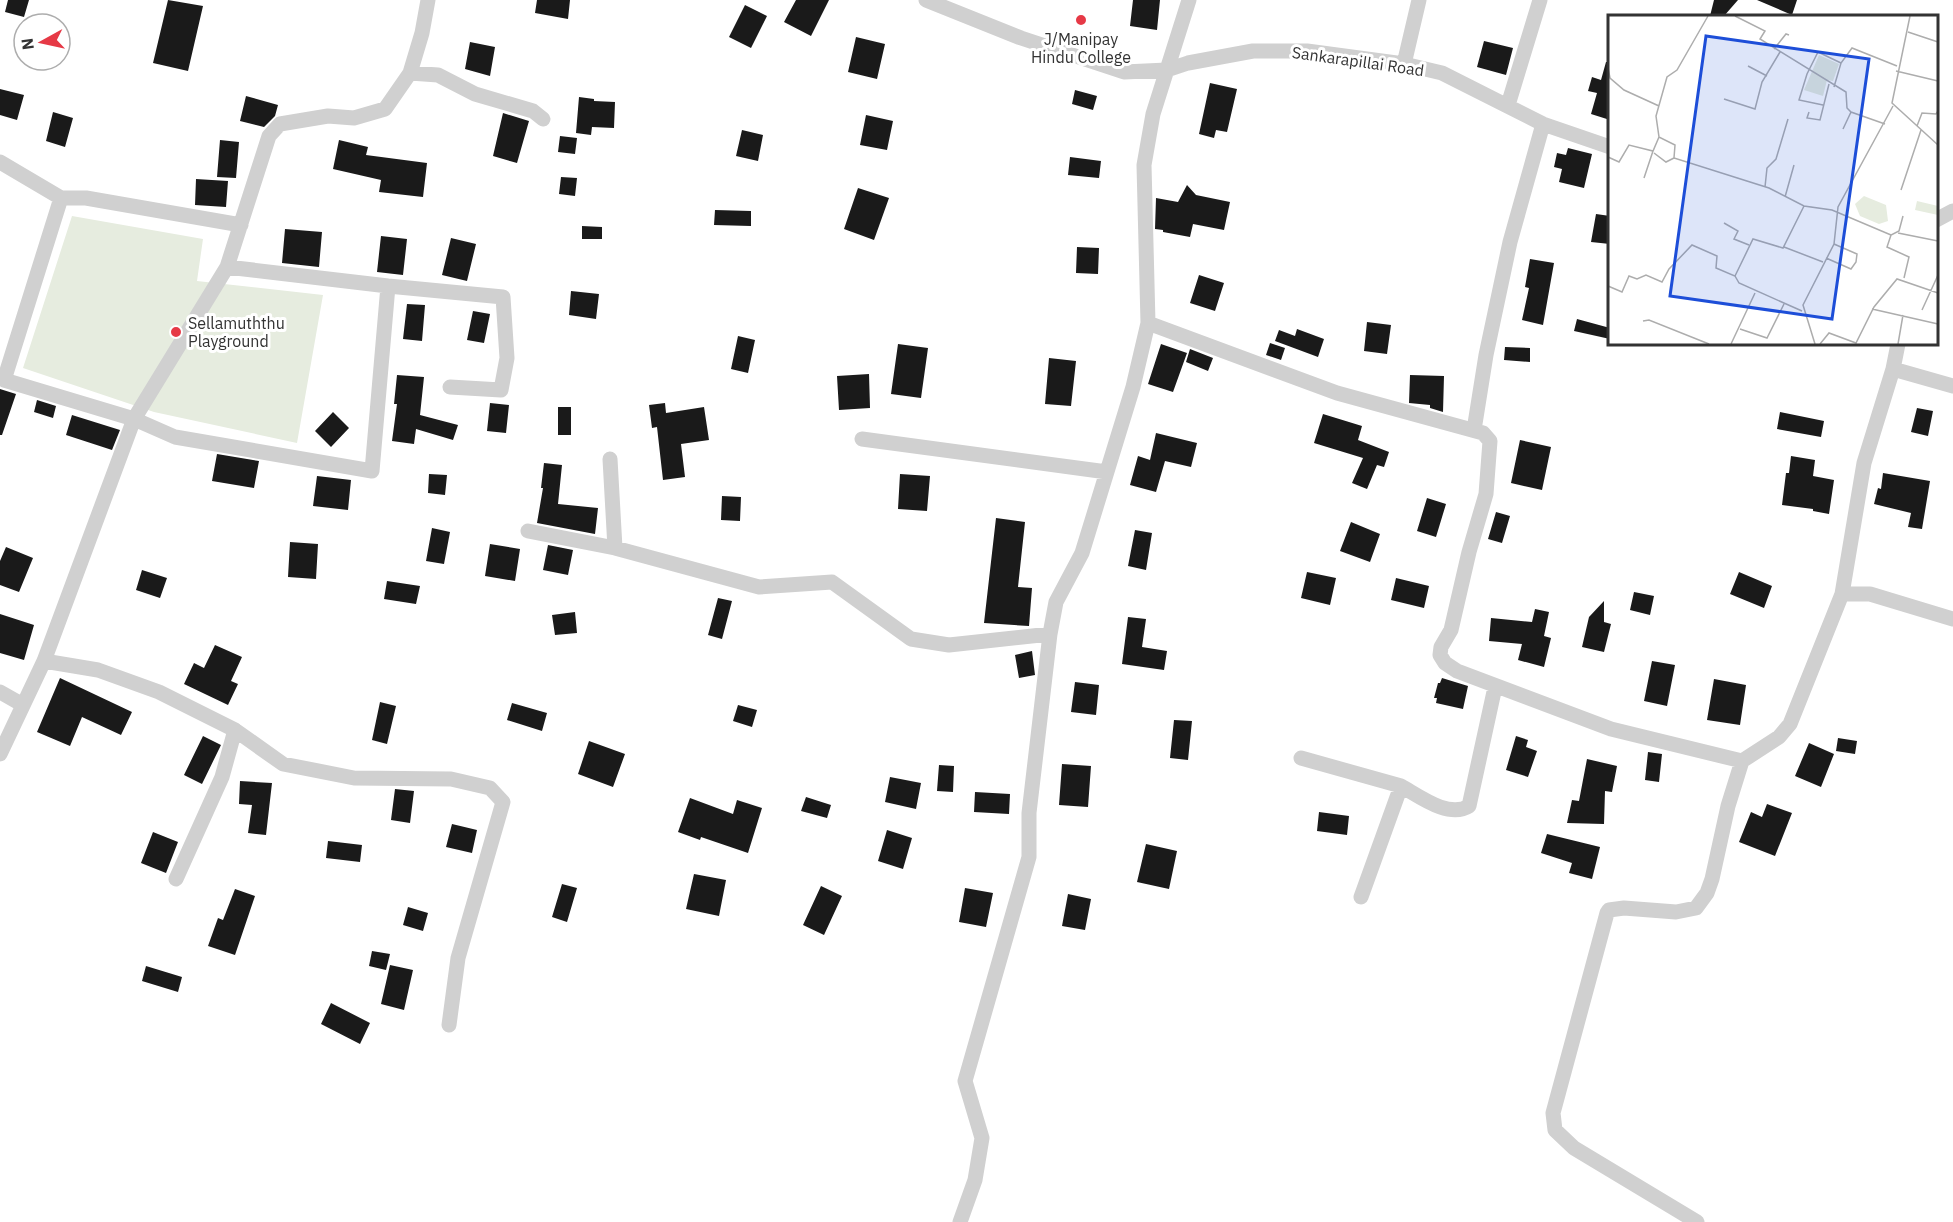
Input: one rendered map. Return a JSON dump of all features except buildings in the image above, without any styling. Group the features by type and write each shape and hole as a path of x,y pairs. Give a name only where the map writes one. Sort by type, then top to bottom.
{"street":[{"path":"0,754 44,661 134,419 227,267 268,136 280,124 328,116 354,118 386,109 410,73 422,33 428,0"},
{"name":"Sankarapillai Road","path":"926,0 1021,38 1124,72 1167,70 1188,63 1253,51 1307,51 1404,64 1442,73 1543,124 1608,146"},
{"path":"960,1222 975,1180 982,1138 964,1081 1029,857 1029,813 1050,634 1056,602 1082,553 1133,387 1148,323 1144,165 1153,114 1189,0"},
{"path":"1404,64 1419,0"},
{"path":"1508,105 1540,0"},
{"path":"410,73 438,75 475,94 533,111 543,119"},
{"path":"1474,430 1486,355 1510,242 1543,124"},
{"path":"0,162 61,198 86,198 241,225"},
{"path":"61,198 4,380 134,419 175,437 372,471 388,286"},
{"path":"1938,219 1953,211"},
{"path":"227,267 503,297 507,358 501,390 450,387"},
{"path":"1148,323 1337,393 1483,433 1491,441 1486,494 1469,552 1451,630 1441,647 1440,656 1445,663 1457,671 1495,687 1611,729 1742,761"},
{"path":"1697,1222 1574,1148 1555,1130 1553,1113 1606,913 1609,910 1624,908 1676,912 1696,908 1707,893 1712,879 1728,806 1742,761 1779,737 1790,724 1842,594 1864,463 1899,345"},
{"path":"1893,369 1953,386"},
{"path":"862,439 1107,472"},
{"path":"610,459 615,548"},
{"path":"528,531 615,548 759,587 832,582 911,639 949,645 1050,634"},
{"path":"1842,594 1869,594 1953,619"},
{"path":"44,661 98,670 159,692 235,730 283,764 354,778 451,779 490,788 503,802 458,958 449,1025"},
{"path":"1301,758 1401,786 1442,807 1462,810 1469,806 1495,687"},
{"path":"0,693 23,705"},
{"path":"176,879 222,777 235,730"},
{"path":"1361,897 1401,786"}],"shaded area":[{"name":"Sellamuththu Playground","path":"72,216 203,239 197,281 323,295 297,443 154,412 23,368"}],"place":[{"name":"J/Manipay Hindu College","path":"1081,20"},
{"name":"Sellamuththu Playground","path":"176,332"}]}
